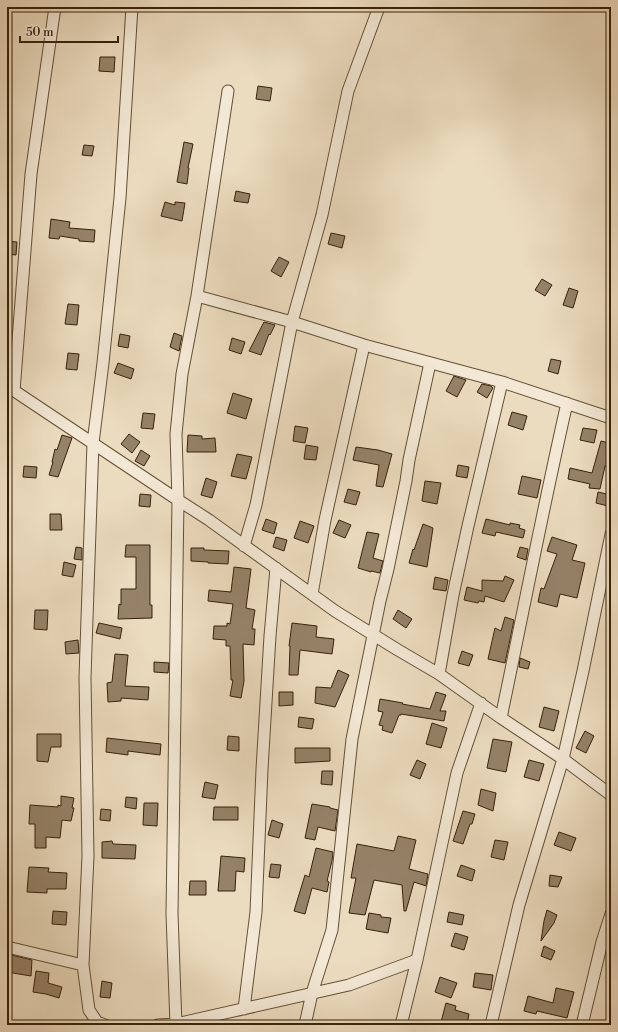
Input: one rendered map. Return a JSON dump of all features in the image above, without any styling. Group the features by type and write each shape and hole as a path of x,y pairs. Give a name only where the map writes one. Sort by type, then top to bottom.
{"street":[{"path":"55,7 31,174 10,389 209,520 335,611 439,674 501,718 563,759 611,795"},
{"path":"105,1025 97,1022 89,1010 83,965 88,856 85,677 93,443 120,198 132,7"},
{"path":"244,546 256,505 292,322 322,215 348,91 379,7"},
{"path":"176,1024 172,914 178,500 176,434 182,374 197,296 228,91"},
{"path":"197,296 292,322 364,345 502,382 611,418"},
{"path":"312,594 325,520 364,345"},
{"path":"305,1025 312,993 332,930 352,739 430,363"},
{"path":"439,674 453,595 502,382"},
{"path":"501,718 567,403"},
{"path":"490,1025 519,905 563,759 611,534"},
{"path":"244,1009 256,912 262,769 270,636 276,568"},
{"path":"401,1025 417,960 458,773 481,703"},
{"path":"582,1025 602,942 611,914"},
{"path":"7,947 83,965"},
{"path":"158,1025 176,1024 349,985 417,960"}],"building":[{"path":"100,57 115,57 114,72 99,71"},
{"path":"258,86 272,88 270,101 256,99"},
{"path":"184,142 193,144 188,168 187,184 177,182"},
{"path":"84,145 94,146 92,156 82,155"},
{"path":"236,191 250,194 248,203 234,201"},
{"path":"165,202 175,205 175,202 185,203 182,221 161,216"},
{"path":"51,219 70,222 69,228 95,230 94,242 79,241 79,239 60,236 59,239 49,238"},
{"path":"331,233 345,236 342,248 328,244"},
{"path":"7,241 17,242 16,255 7,254"},
{"path":"279,257 289,262 281,277 271,271"},
{"path":"542,279 552,285 545,296 535,290"},
{"path":"569,288 578,291 573,308 563,305"},
{"path":"68,304 79,305 77,325 65,324"},
{"path":"264,322 275,325 270,335 269,334 261,355 249,351"},
{"path":"174,333 182,336 179,351 170,347"},
{"path":"120,334 130,336 128,348 118,346"},
{"path":"232,338 245,342 241,354 229,350"},
{"path":"68,353 79,354 77,370 66,369"},
{"path":"551,359 561,361 558,374 548,371"},
{"path":"118,363 134,369 131,379 114,373"},
{"path":"454,376 466,380 457,397 446,391"},
{"path":"482,384 493,388 487,398 477,392"},
{"path":"233,393 252,399 246,419 227,413"},
{"path":"512,412 527,416 523,430 508,425"},
{"path":"143,413 155,414 153,429 141,428"},
{"path":"295,426 308,428 305,443 293,441"},
{"path":"583,428 597,430 594,443 580,440"},
{"path":"129,434 140,442 132,453 121,444"},
{"path":"62,435 72,438 58,477 49,475 55,449 57,450"},
{"path":"188,435 202,436 202,439 215,438 216,452 187,452"},
{"path":"601,441 609,443 607,451 610,452 600,489 589,488 590,484 568,479 570,468 592,473"},
{"path":"306,445 318,447 316,460 304,459"},
{"path":"356,447 378,450 392,454 383,487 376,486 379,465 353,460"},
{"path":"141,450 150,456 144,466 135,461"},
{"path":"237,454 252,457 246,479 231,476"},
{"path":"458,465 469,467 467,478 456,476"},
{"path":"24,466 37,467 36,478 23,477"},
{"path":"522,476 541,480 537,498 518,494"},
{"path":"206,478 217,482 212,498 201,495"},
{"path":"425,481 441,483 437,504 422,501"},
{"path":"348,489 360,492 356,505 344,502"},
{"path":"598,492 611,495 608,506 596,503"},
{"path":"140,494 151,495 150,507 139,506"},
{"path":"50,514 61,514 62,530 50,530"},
{"path":"266,519 277,523 274,534 262,530"},
{"path":"486,519 510,525 510,523 520,525 519,528 525,530 523,538 496,532 495,536 482,533"},
{"path":"339,520 351,525 345,538 333,533"},
{"path":"300,521 314,526 308,543 294,538"},
{"path":"423,524 433,528 427,567 409,563"},
{"path":"367,532 379,534 373,558 383,561 380,573 358,568"},
{"path":"276,537 287,540 284,551 273,547"},
{"path":"552,537 577,545 572,560 585,563 577,598 560,594 557,607 538,602 541,588 544,589 557,554 547,551"},
{"path":"126,545 150,545 150,605 152,605 152,618 118,619 119,604 121,605 121,589 136,589 136,557 125,557"},
{"path":"76,547 82,548 82,560 74,559"},
{"path":"520,547 528,549 526,560 517,557"},
{"path":"191,548 229,551 228,564 191,561"},
{"path":"64,562 76,565 73,577 62,575"},
{"path":"234,567 251,569 246,608 255,610 252,629 255,629 254,645 243,644 244,681 241,698 230,696 233,680 231,680 230,646 226,646 226,640 213,639 214,626 227,626 227,623 230,624 233,604 208,601 209,590 231,592"},
{"path":"505,576 514,580 504,602 485,596 484,602 479,601 478,603 464,600 467,587 482,591 482,580 503,581"},
{"path":"435,577 448,580 446,591 433,589"},
{"path":"35,610 48,610 47,630 34,629"},
{"path":"398,610 412,619 406,628 393,619"},
{"path":"505,617 514,620 505,663 488,659 495,628 501,631"},
{"path":"99,623 122,628 120,639 96,633"},
{"path":"292,623 317,626 316,637 334,639 332,654 300,650 298,675 289,675 289,646"},
{"path":"78,640 79,653 66,654 65,642"},
{"path":"462,651 473,655 469,666 458,663"},
{"path":"115,654 128,655 125,686 149,687 148,700 121,698 121,701 108,702 107,683 112,682"},
{"path":"520,658 530,662 528,669 519,667"},
{"path":"154,662 169,663 168,673 154,672"},
{"path":"338,670 349,675 335,707 315,703 316,687 331,688"},
{"path":"279,692 293,692 293,705 279,706"},
{"path":"436,692 446,695 440,711 446,711 444,721 401,714 399,715 392,733 382,730 383,726 379,725 383,712 378,711 380,699 430,709"},
{"path":"544,707 559,711 554,731 539,727"},
{"path":"299,717 314,719 312,729 298,727"},
{"path":"432,723 447,728 441,748 426,744"},
{"path":"585,731 594,736 586,753 576,748"},
{"path":"37,734 61,734 61,747 51,747 48,762 37,761"},
{"path":"228,736 239,737 239,751 227,750"},
{"path":"107,738 161,744 160,755 128,751 128,755 106,752"},
{"path":"493,739 512,742 506,772 487,768"},
{"path":"295,748 330,748 330,761 295,763"},
{"path":"417,760 426,764 420,779 410,775"},
{"path":"529,760 544,764 539,781 524,777"},
{"path":"322,771 333,771 332,785 321,784"},
{"path":"205,782 218,785 215,799 202,797"},
{"path":"481,789 496,793 493,811 478,805"},
{"path":"61,796 74,798 72,808 74,808 71,821 62,820 60,838 46,837 46,848 35,848 35,824 29,824 30,805 58,807 58,805 61,806"},
{"path":"126,797 137,798 136,809 125,807"},
{"path":"144,803 158,803 157,826 143,825"},
{"path":"312,804 338,810 335,831 318,827 315,840 305,838"},
{"path":"214,807 238,807 238,820 213,820"},
{"path":"101,809 111,810 110,821 100,820"},
{"path":"463,811 475,814 463,844 453,841"},
{"path":"272,820 283,824 279,838 268,835"},
{"path":"559,832 576,838 571,851 554,845"},
{"path":"398,836 416,840 409,869 428,874 426,886 414,882 406,911 404,911 402,885 374,880 365,915 349,913 356,878 351,878 357,844 394,851"},
{"path":"495,840 508,842 504,860 491,857"},
{"path":"112,841 113,844 136,845 135,859 102,858 102,842"},
{"path":"316,848 333,852 327,881 329,882 327,892 312,888 305,914 294,911 305,875 309,877"},
{"path":"221,856 245,858 244,872 236,871 235,891 218,891"},
{"path":"271,864 281,865 279,878 269,877"},
{"path":"461,865 475,870 472,881 457,876"},
{"path":"29,867 49,868 48,872 67,873 66,889 47,889 47,893 27,892"},
{"path":"550,875 562,877 558,887 549,886"},
{"path":"190,881 206,881 206,895 189,895"},
{"path":"547,910 557,915 554,923 541,941 544,921"},
{"path":"53,911 67,912 66,925 52,924"},
{"path":"449,912 464,915 462,925 447,922"},
{"path":"369,913 381,915 381,917 391,918 388,933 366,929"},
{"path":"455,933 468,937 464,950 451,946"},
{"path":"544,946 555,951 551,960 541,956"},
{"path":"7,954 32,960 31,976 7,972"},
{"path":"36,971 49,973 48,983 62,987 59,998 33,992"},
{"path":"475,973 493,975 491,990 473,987"},
{"path":"440,977 457,983 451,998 435,992"},
{"path":"102,981 112,983 110,998 100,997"},
{"path":"556,988 574,992 567,1018 537,1011 536,1014 524,1011 528,996 553,1003"},
{"path":"446,1003 456,1006 455,1010 469,1014 467,1025 451,1025 441,1022"}]}
